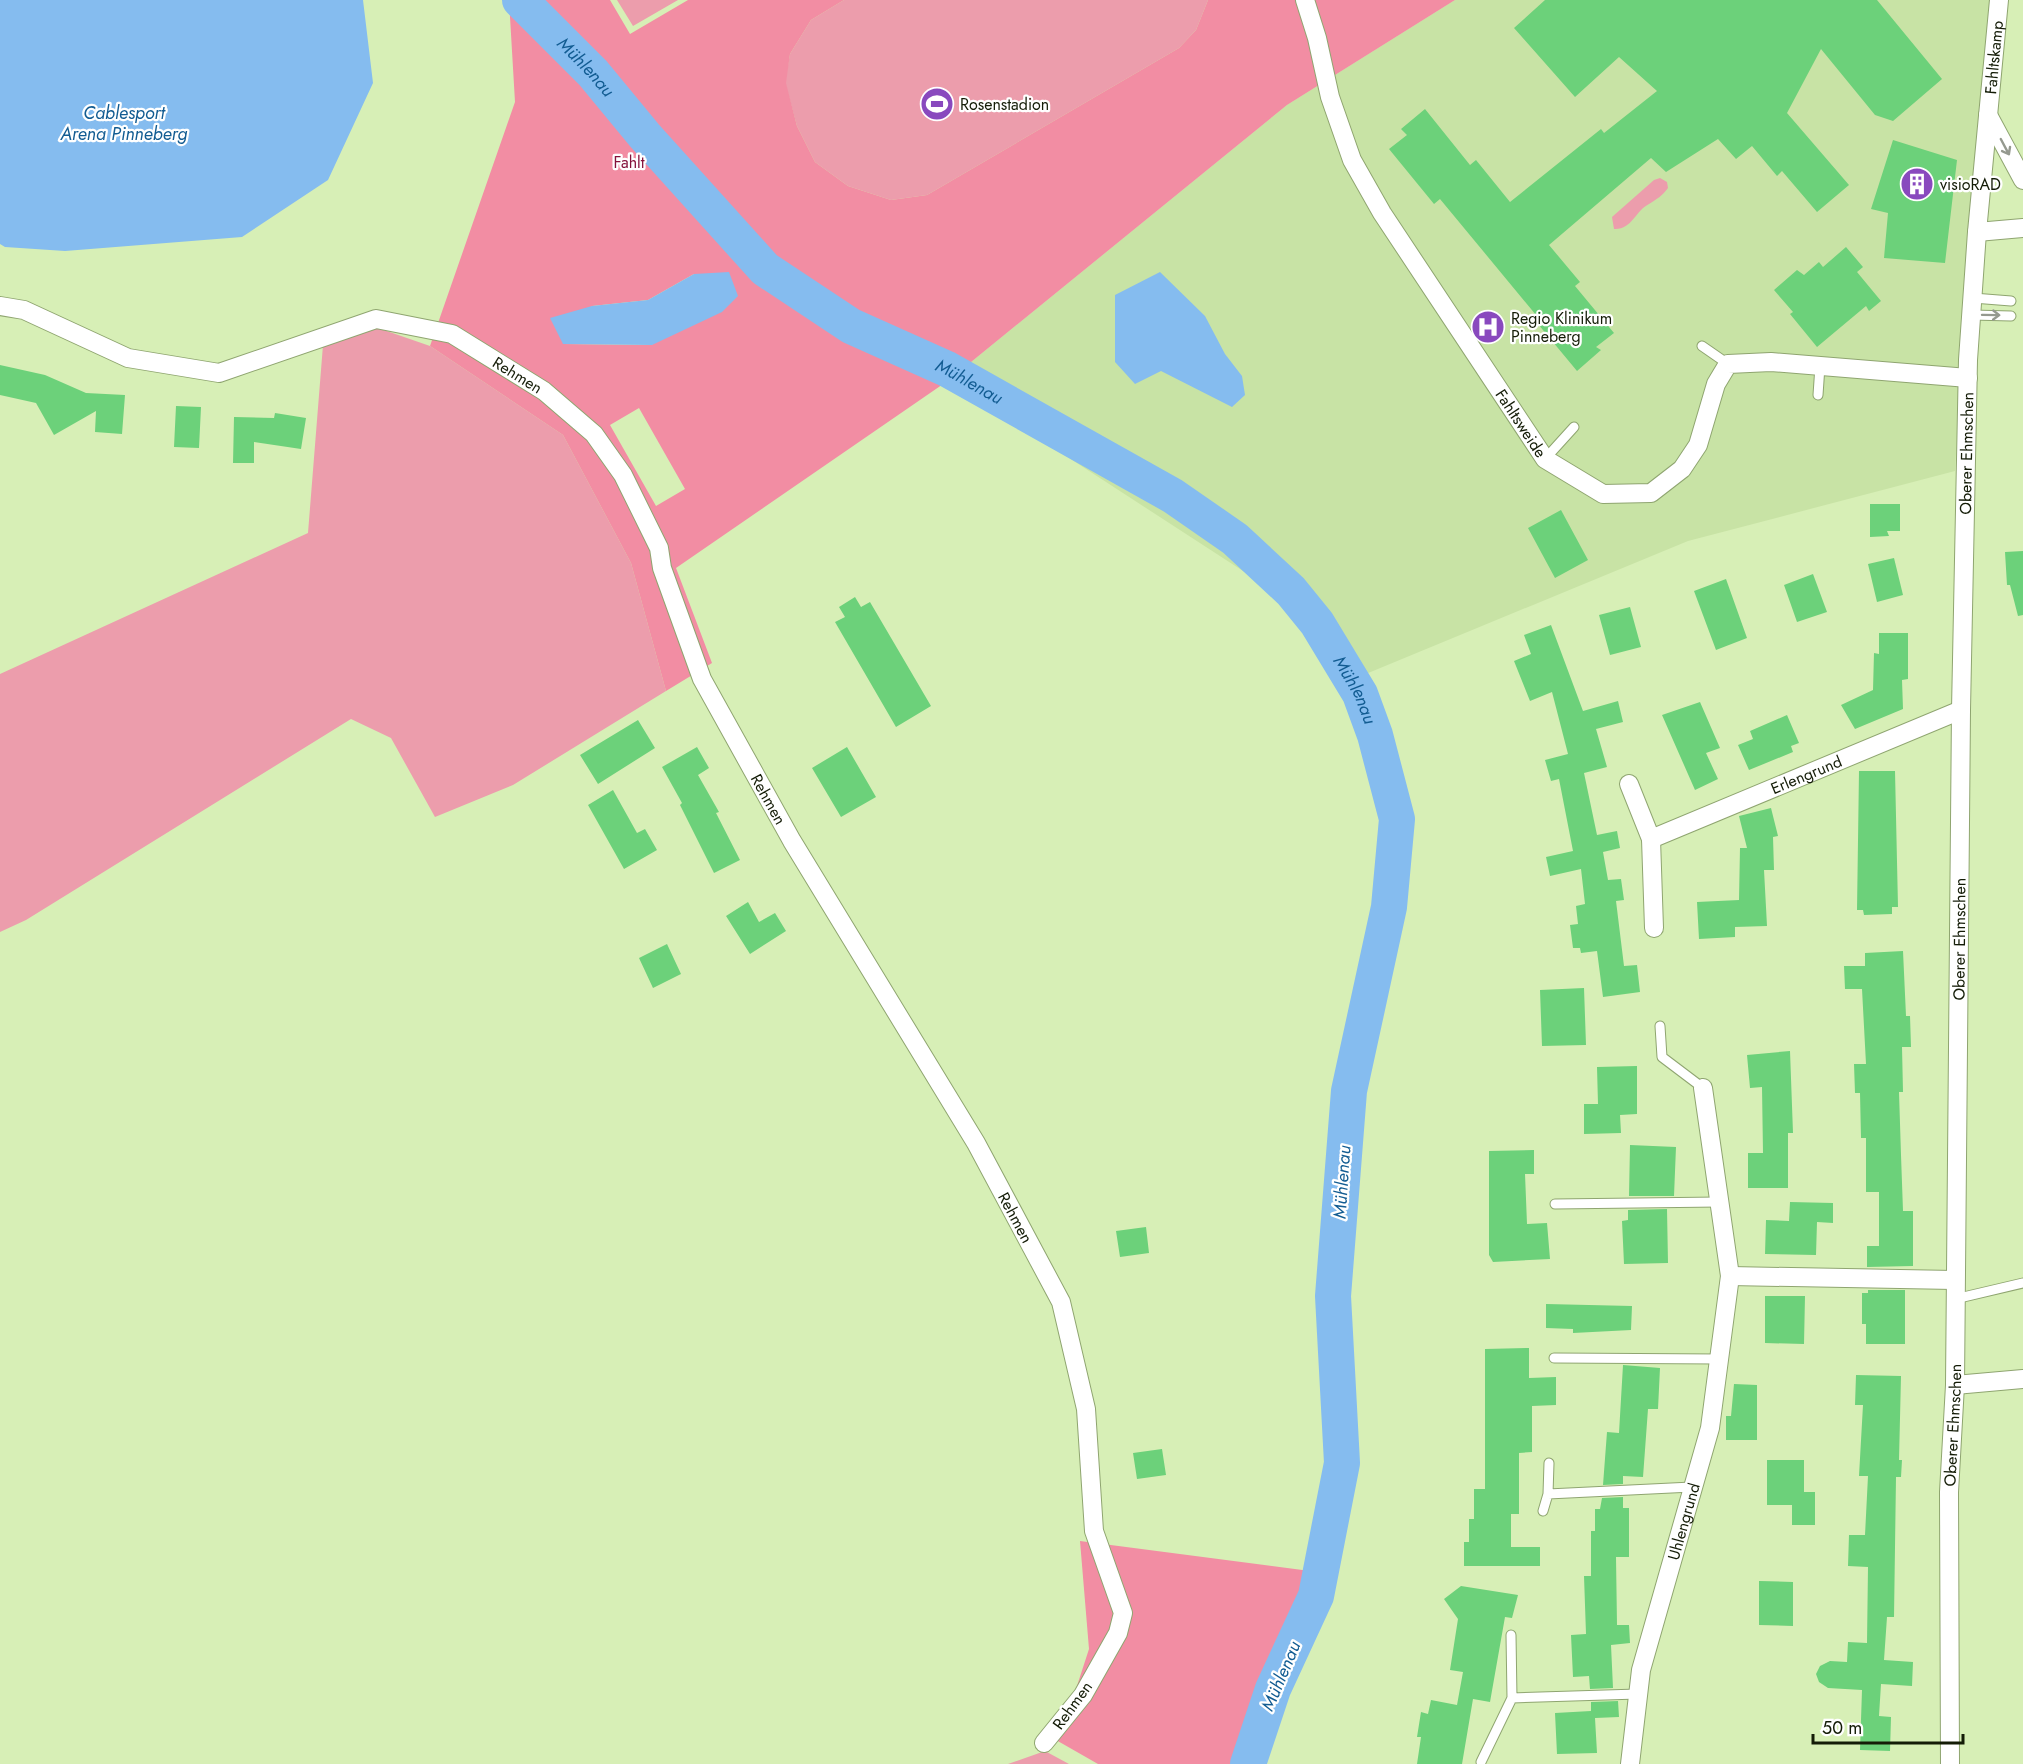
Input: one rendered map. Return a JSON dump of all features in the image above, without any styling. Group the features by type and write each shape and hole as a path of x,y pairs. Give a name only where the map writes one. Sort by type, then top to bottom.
{"street":[{"name":"Fahltsweide","path":"1305,0 1317,38 1330,97 1352,160 1388,223 1545,459 1603,494 1651,493 1682,469 1698,445 1716,384 1728,364"},
{"name":"Fahltskamp","path":"1988,115 1999,0"},
{"path":"1988,115 2023,180"},
{"name":"Oberer Ehmschen","path":"1950,1764 1949,1492 1955,1385 1954,1280 1961,710 1968,378 1977,232 1988,115"},
{"path":"1977,232 2023,228"},
{"name":"Rehmen","path":"0,306 24,310 128,358 219,373 376,319 452,334 544,391 594,435 623,476 659,548 662,568 702,679 792,841 976,1143 1061,1302 1086,1410 1094,1531 1123,1613 1118,1633 1083,1695 1044,1743"},
{"path":"1728,364 1771,362 1968,378"},
{"name":"Erlengrund","path":"1651,839 1961,710"},
{"path":"1629,784 1651,839 1654,928"},
{"name":"Uhlengrund","path":"1630,1764 1641,1670 1710,1428 1730,1276 1702,1088"},
{"path":"1730,1276 1954,1280"},
{"path":"1955,1385 2023,1379"}],"lane":[{"path":"1973,306 2011,301"},
{"path":"1973,306 2011,316"},
{"path":"1702,346 1728,364"},
{"path":"1818,395 1820,366"},
{"path":"1545,459 1574,427"},
{"path":"1660,1026 1662,1057 1702,1088"},
{"path":"1555,1204 1719,1202"},
{"path":"1955,1299 2023,1283"},
{"path":"1554,1358 1719,1359"},
{"path":"1543,1512 1548,1494 1549,1463"},
{"path":"1548,1494 1692,1487"},
{"path":"1481,1762 1512,1698 1511,1635"},
{"path":"1512,1698 1638,1694"}],"shaded area":[{"path":"617,0 678,0 633,26"},
{"name":"Rosenstadion","path":"844,0 1208,0 1196,30 1179,48 927,195 891,200 848,186 815,162 797,126 785,82 790,54 811,20"},
{"name":"Regio Klinikum Pinneberg","path":"1455,0 1991,0 1966,275 1955,471 1688,541 1344,683 1263,584 949,380 1287,105"},
{"path":"1660,178 1667,182 1666,191 1644,207 1625,226 1614,229 1612,217 1654,180"},
{"path":"378,328 430,346 563,435 631,563 666,691 513,785 435,817 391,738 351,719 26,920 0,932 0,674 308,533 323,345"},
{"path":"1045,1751 1069,1764 1008,1764"}],"green space":[{"name":"Fahlt","path":"509,0 610,0 630,34 688,0 844,0 811,20 790,54 786,83 797,126 815,162 848,186 891,200 927,195 1179,48 1196,30 1208,0 1455,0 1287,105 949,380 676,568 712,663 666,691 631,563 563,435 430,346 515,102","holes":["694,274 652,345 563,344 592,306 648,300","639,408 685,489 656,506 610,425"]},
{"path":"1080,1541 1310,1571 1264,1686 1238,1764 1098,1764 1056,1740 1038,1736 1076,1689 1089,1649"}],"water":[{"name":"Cablesport Arena Pinneberg","path":"0,0 363,0 373,83 328,180 242,237 65,251 5,247 0,244"},
{"path":"729,272 738,296 722,312 652,345 563,344 550,318 592,306 648,300 694,274"},
{"path":"1160,272 1205,316 1225,354 1242,376 1245,395 1232,407 1161,371 1135,384 1115,362 1115,295"}],"building":[{"path":"1545,0 1877,0 1942,79 1893,121 1875,115 1821,49 1787,113 1849,185 1817,212 1782,171 1777,176 1752,146 1736,159 1718,139 1666,172 1651,158 1549,245 1580,282 1575,286 1614,333 1596,347 1601,350 1577,371 1533,318 1536,315 1440,199 1434,204 1389,149 1407,135 1401,129 1425,109 1470,165 1476,160 1510,202 1601,129 1604,133 1657,91 1619,57 1575,97 1514,28"},
{"name":"visioRAD","path":"1893,140 1957,160 1945,263 1884,258 1888,213 1871,209"},
{"path":"1846,247 1863,267 1857,272 1881,301 1869,311 1866,306 1817,347 1790,314 1793,312 1774,290 1797,270 1804,275 1819,262 1823,267"},
{"path":"0,365 45,375 86,393 125,395 122,434 95,432 96,411 54,435 36,403 0,395"},
{"path":"176,406 201,407 199,448 174,447"},
{"path":"275,413 306,418 301,449 254,442 254,463 233,463 234,417 274,418"},
{"path":"1870,504 1900,504 1900,531 1887,531 1889,536 1870,537"},
{"path":"1561,510 1588,560 1555,578 1528,528"},
{"path":"2023,551 2023,615 2018,616 2010,585 2007,585 2005,552"},
{"path":"1894,558 1903,595 1877,602 1868,564"},
{"path":"1813,574 1827,612 1797,622 1784,585"},
{"path":"1726,579 1747,638 1716,650 1694,591"},
{"path":"855,597 861,607 870,602 931,706 896,727 835,622 845,617 839,607"},
{"path":"1630,607 1641,647 1610,655 1599,615"},
{"path":"1551,625 1583,711 1618,701 1623,722 1596,729 1607,767 1584,773 1597,835 1617,831 1620,848 1603,852 1608,880 1621,879 1624,900 1616,901 1624,966 1637,965 1640,992 1603,997 1597,951 1581,953 1580,948 1573,948 1570,925 1578,924 1576,906 1585,904 1581,869 1550,876 1546,857 1573,851 1559,779 1551,781 1545,760 1568,754 1552,692 1530,701 1514,661 1531,654 1524,635"},
{"path":"1879,633 1908,633 1908,679 1902,680 1903,709 1855,729 1841,705 1873,690 1874,653 1879,654"},
{"path":"1700,702 1720,748 1706,753 1718,779 1695,790 1662,715"},
{"path":"1787,715 1799,743 1791,746 1793,752 1749,770 1738,745 1753,739 1750,731"},
{"path":"638,720 655,748 598,784 580,755"},
{"path":"697,747 709,768 698,775 719,812 716,813 740,860 714,873 680,805 682,803 662,767"},
{"path":"847,747 876,797 841,817 812,768"},
{"path":"1859,771 1895,771 1898,907 1892,907 1892,914 1864,915 1863,910 1857,910"},
{"path":"613,790 637,833 645,829 657,850 624,869 588,805"},
{"path":"1771,808 1778,836 1773,837 1774,870 1764,870 1767,926 1735,927 1735,937 1699,939 1697,902 1739,900 1740,848 1747,848 1739,816"},
{"path":"748,902 759,922 775,913 786,931 750,954 726,916"},
{"path":"667,944 681,974 653,988 639,958"},
{"path":"1903,951 1906,1016 1910,1016 1911,1047 1902,1047 1903,1092 1899,1092 1901,1155 1903,1211 1913,1211 1913,1266 1867,1267 1867,1246 1879,1246 1879,1192 1866,1192 1866,1138 1861,1138 1860,1093 1855,1093 1854,1064 1866,1064 1862,989 1845,989 1844,966 1865,966 1865,953"},
{"path":"1584,988 1586,1045 1542,1046 1540,990"},
{"path":"1790,1051 1793,1133 1788,1133 1788,1188 1748,1188 1748,1153 1763,1153 1762,1087 1750,1088 1747,1055"},
{"path":"1637,1066 1637,1114 1620,1115 1621,1133 1584,1134 1584,1104 1598,1104 1597,1067"},
{"path":"1630,1145 1676,1147 1674,1196 1629,1196"},
{"path":"1534,1150 1534,1174 1525,1174 1527,1224 1547,1223 1550,1259 1493,1262 1489,1255 1489,1151"},
{"path":"1790,1202 1833,1203 1833,1223 1817,1222 1816,1255 1765,1254 1766,1220 1789,1221"},
{"path":"1667,1209 1668,1263 1624,1264 1622,1221 1628,1220 1628,1210"},
{"path":"1146,1227 1149,1253 1120,1257 1116,1231"},
{"path":"1868,1290 1905,1290 1905,1344 1866,1344 1866,1324 1862,1324 1862,1293 1868,1293"},
{"path":"1765,1296 1805,1296 1804,1344 1765,1343"},
{"path":"1546,1304 1632,1306 1631,1330 1573,1333 1573,1329 1546,1328"},
{"path":"1529,1348 1529,1378 1556,1377 1556,1405 1532,1406 1532,1452 1519,1453 1519,1514 1511,1514 1511,1547 1540,1547 1540,1566 1464,1566 1464,1542 1469,1542 1469,1519 1474,1519 1474,1489 1485,1489 1485,1349"},
{"path":"1623,1365 1660,1368 1658,1409 1648,1409 1643,1477 1623,1476 1623,1484 1603,1485 1607,1432 1619,1433"},
{"path":"1856,1375 1901,1376 1899,1460 1902,1460 1901,1477 1896,1477 1894,1617 1887,1617 1884,1660 1913,1662 1912,1686 1881,1684 1879,1716 1891,1717 1890,1751 1860,1750 1862,1690 1828,1688 1819,1682 1816,1674 1820,1666 1830,1661 1847,1662 1848,1642 1867,1643 1868,1567 1848,1566 1849,1535 1865,1535 1868,1476 1859,1476 1863,1405 1855,1405"},
{"path":"1734,1384 1757,1385 1757,1440 1726,1440 1726,1416 1731,1416"},
{"path":"1162,1449 1166,1475 1137,1479 1133,1453"},
{"path":"1767,1460 1804,1460 1804,1492 1815,1492 1815,1525 1792,1525 1792,1505 1767,1505"},
{"path":"1623,1497 1623,1508 1629,1508 1629,1557 1616,1557 1617,1625 1629,1625 1630,1643 1611,1645 1613,1688 1590,1689 1589,1676 1573,1677 1571,1635 1586,1634 1584,1576 1591,1576 1591,1531 1595,1531 1595,1509 1600,1509 1602,1498"},
{"path":"1759,1581 1793,1582 1793,1626 1759,1625"},
{"path":"1461,1586 1518,1595 1512,1618 1505,1617 1490,1702 1473,1699 1462,1764 1417,1764 1421,1737 1417,1737 1421,1712 1428,1714 1431,1700 1457,1705 1463,1672 1450,1670 1458,1619 1444,1599"},
{"path":"1618,1701 1619,1717 1595,1718 1597,1753 1557,1754 1555,1713 1591,1711 1591,1702"}],"waterway":[{"name":"Mühlenau","path":"520,0 593,73 645,136 765,269 851,326 947,369 1173,496 1235,539 1291,591 1317,623 1360,694 1375,735 1397,819 1389,907 1349,1091 1333,1296 1342,1463 1316,1596 1273,1689 1248,1764"}],"place":[{"name":"Rosenstadion","path":"937,104"},
{"name":"visioRAD","path":"1917,184"},
{"name":"Regio Klinikum Pinneberg","path":"1488,327"}]}
